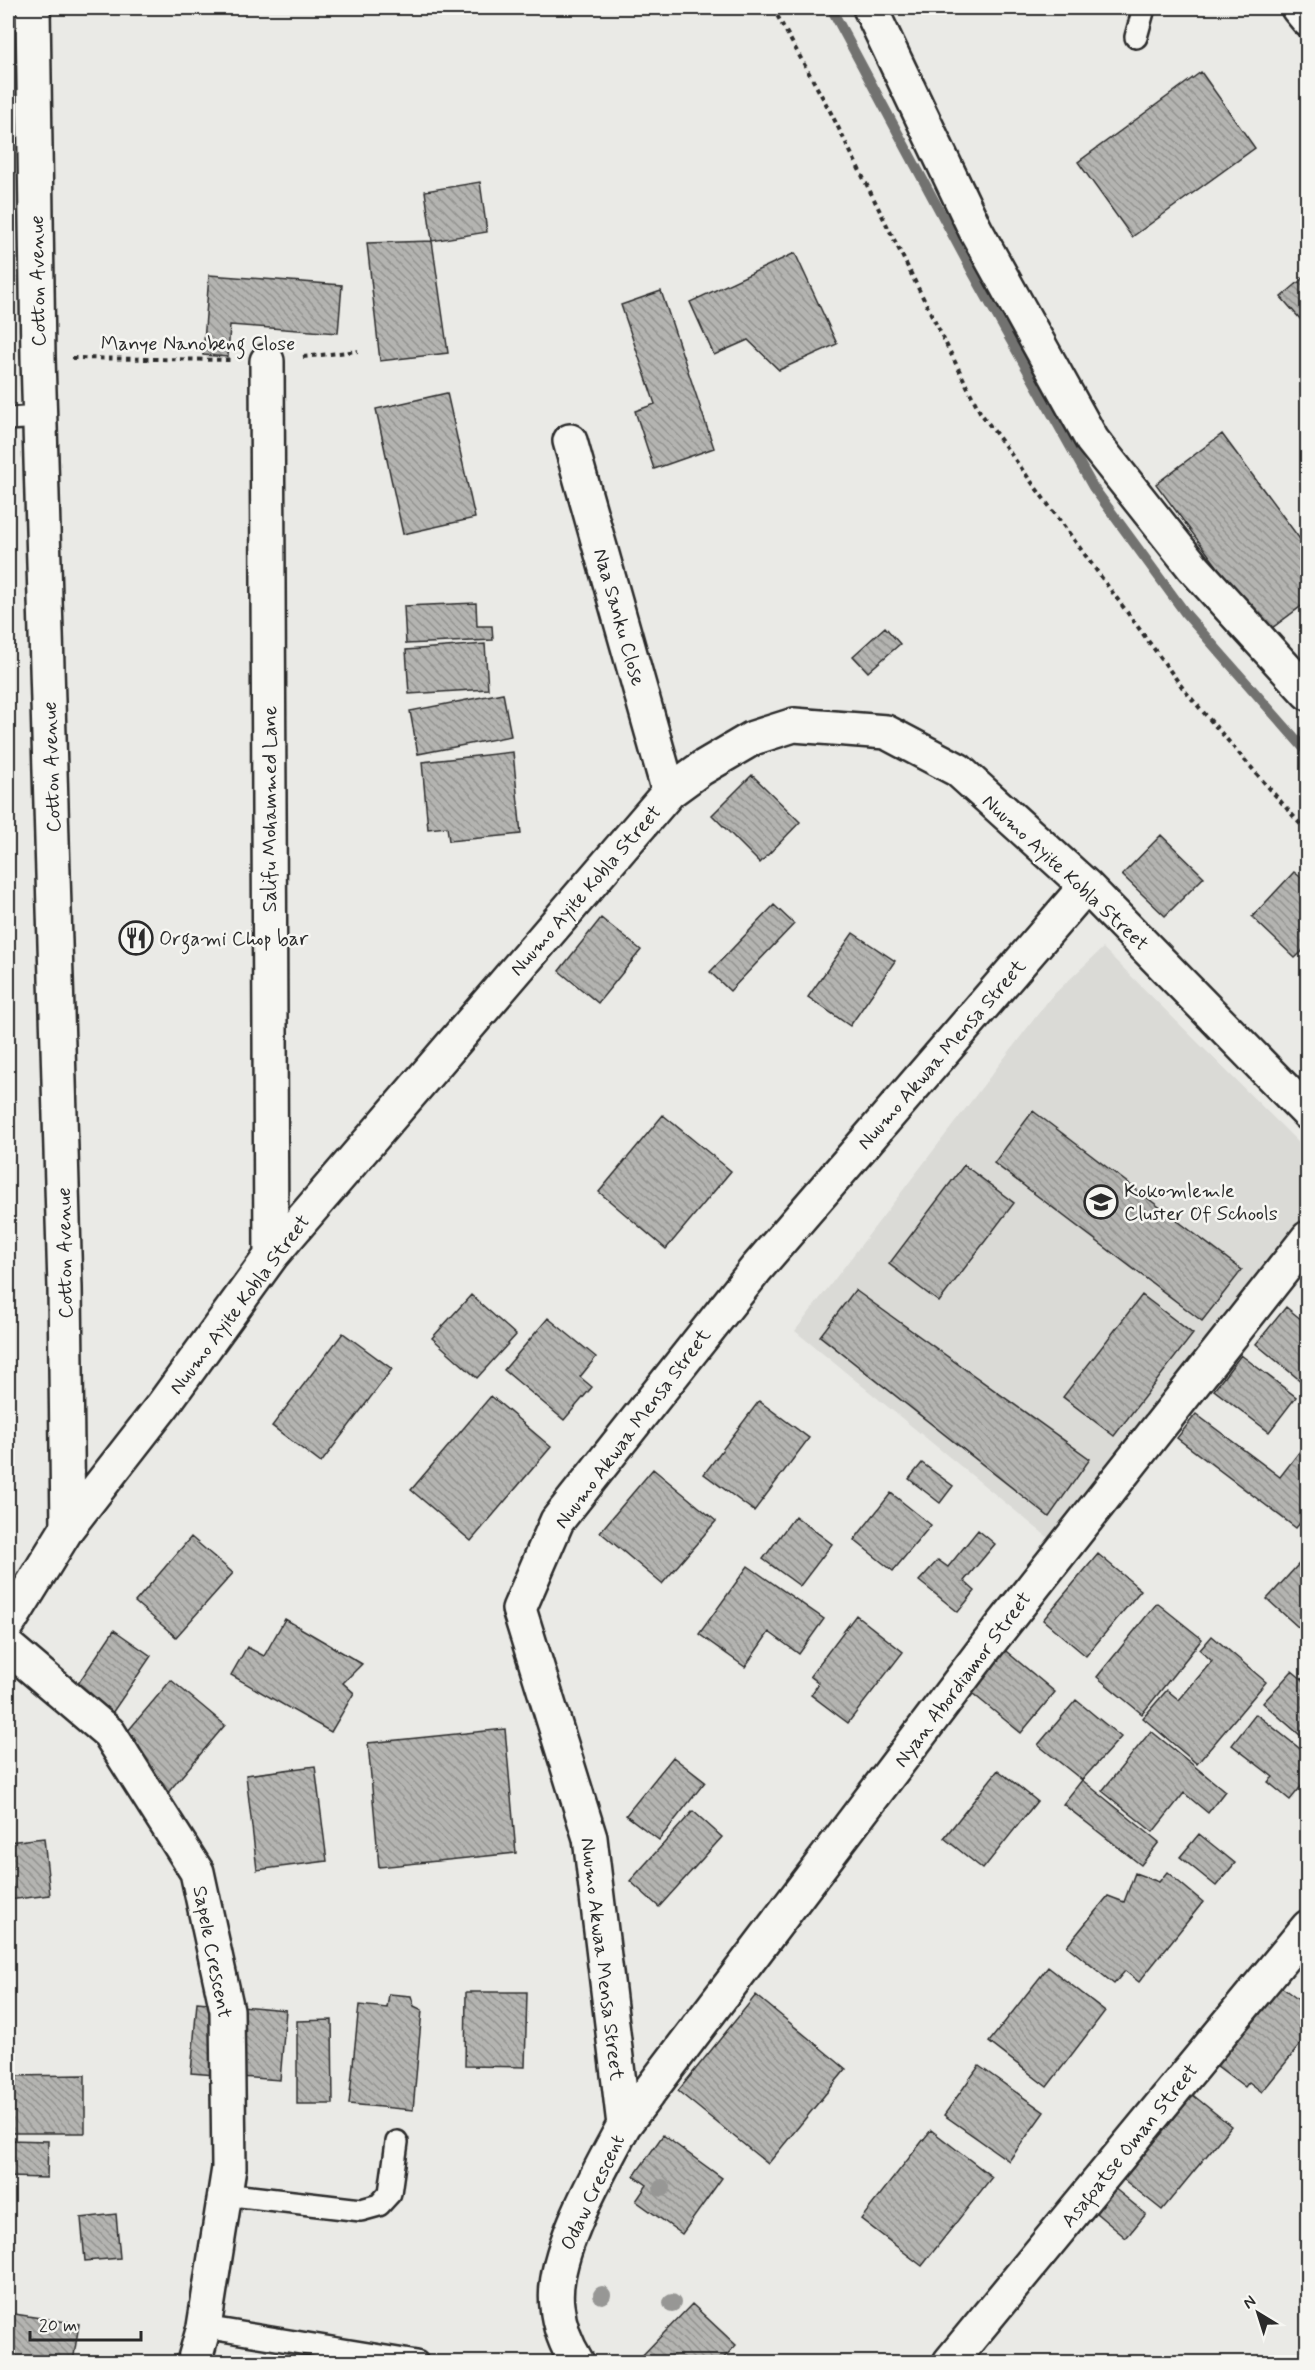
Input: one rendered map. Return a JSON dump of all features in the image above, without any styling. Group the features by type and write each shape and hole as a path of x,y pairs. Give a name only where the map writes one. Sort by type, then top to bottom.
{"street":[{"name":"Cotton Avenue","path":"33,8 38,357 65,1288 68,1527"},
{"path":"870,8 975,230 1092,440 1193,567 1308,693"},
{"path":"1298,8 1308,20"},
{"name":"Salifu Mohammed Lane","path":"267,361 271,1256"},
{"name":"Naa Sanku Close","path":"570,441 669,792"},
{"name":"Nuumo Ayite Kobla Street","path":"8,1624 68,1527 164,1405 271,1256 669,792 702,768 753,738 794,725 886,732 958,770 1086,886 1308,1113"},
{"name":"Nuumo Akwaa Mensa Street","path":"624,2125 590,1838 519,1609 557,1521 756,1269 1086,886"},
{"name":"Nyan Abordiamor Street","path":"624,2125 988,1644 1308,1238"},
{"name":"Sapele Crescent","path":"8,1647 109,1733 197,1872 227,2010 229,2168 204,2327 194,2362"},
{"name":"Asafoatse Oman Street","path":"950,2362 1308,1927"},
{"name":"Odaw Crescent","path":"577,2362 567,2346 556,2305 560,2262 592,2186 624,2125"}],"lane":[{"path":"1136,37 1144,8"},
{"path":"8,419 41,417"},
{"path":"225,2194 361,2210 379,2205 390,2193 397,2142"},
{"path":"204,2327 417,2362"}],"path":[{"path":"773,8 830,111 980,412 1185,691 1308,833"},
{"name":"Manye Nanobeng Close","path":"38,357 267,361 358,351"}],"shaded area":[{"name":"Kokomlemle Cluster Of Schools","path":"1103,948 1307,1151 1307,1253 1067,1553 795,1331 1051,997"}],"building":[{"path":"1201,72 1255,148 1132,237 1078,162"},
{"path":"480,182 487,232 432,241 425,191"},
{"path":"432,241 448,353 380,361 367,243"},
{"path":"795,253 837,344 779,370 748,340 714,355 690,302"},
{"path":"1308,274 1308,328 1281,297"},
{"path":"209,275 342,285 338,333 230,325 228,357 203,355"},
{"path":"661,291 714,448 654,469 635,411 655,404 621,305"},
{"path":"447,393 475,518 403,534 376,409"},
{"path":"1222,434 1308,550 1308,601 1268,631 1260,624 1156,484"},
{"path":"476,603 477,626 492,626 493,640 406,644 404,606"},
{"path":"885,627 900,644 868,672 853,656"},
{"path":"485,644 488,689 409,694 406,650"},
{"path":"503,693 511,736 418,754 410,711"},
{"path":"513,752 521,834 449,841 447,827 428,829 422,762"},
{"path":"752,775 800,822 760,863 712,815"},
{"path":"1161,835 1204,877 1165,916 1122,875"},
{"path":"1294,872 1308,883 1308,946 1295,958 1252,917"},
{"path":"774,905 794,924 730,991 710,972"},
{"path":"601,918 641,950 598,1003 559,971"},
{"path":"853,933 895,961 850,1026 808,997"},
{"path":"1033,1111 1242,1270 1202,1321 994,1163"},
{"path":"663,1115 731,1171 666,1249 599,1192"},
{"path":"964,1165 1014,1203 939,1302 889,1264"},
{"path":"855,1290 1090,1459 1049,1517 820,1336"},
{"path":"471,1295 516,1335 477,1378 432,1338"},
{"path":"1142,1295 1193,1334 1114,1436 1063,1397"},
{"path":"1286,1307 1308,1325 1308,1387 1256,1344"},
{"path":"548,1318 596,1357 580,1377 592,1387 564,1420 504,1370"},
{"path":"343,1333 392,1369 321,1463 272,1426"},
{"path":"1241,1355 1296,1397 1269,1432 1214,1390"},
{"path":"491,1396 551,1447 471,1541 411,1490"},
{"path":"759,1401 809,1438 754,1511 704,1474"},
{"path":"1196,1414 1280,1477 1300,1451 1308,1457 1308,1513 1296,1528 1177,1438"},
{"path":"922,1463 953,1486 940,1503 909,1479"},
{"path":"653,1469 716,1521 662,1584 600,1532"},
{"path":"891,1493 931,1525 893,1571 854,1540"},
{"path":"795,1516 832,1544 800,1586 763,1559"},
{"path":"978,1530 995,1544 964,1581 975,1591 958,1612 919,1581 938,1560 948,1567"},
{"path":"191,1537 233,1573 176,1637 135,1602"},
{"path":"1098,1554 1141,1590 1086,1656 1043,1620"},
{"path":"1308,1554 1308,1636 1267,1599"},
{"path":"748,1566 824,1619 799,1654 769,1632 745,1667 699,1634"},
{"path":"1157,1603 1202,1639 1142,1714 1097,1677"},
{"path":"856,1615 903,1652 848,1723 811,1695 819,1683 810,1676"},
{"path":"285,1619 362,1664 343,1683 354,1693 331,1732 231,1675 247,1647 264,1656"},
{"path":"114,1630 151,1656 106,1722 69,1697"},
{"path":"1212,1636 1266,1682 1197,1764 1143,1718 1167,1690 1179,1700 1212,1661 1200,1650"},
{"path":"1001,1647 1055,1692 1021,1733 967,1689"},
{"path":"1292,1671 1308,1684 1308,1742 1263,1703"},
{"path":"171,1680 225,1725 160,1802 106,1757"},
{"path":"1076,1700 1121,1737 1082,1780 1038,1745"},
{"path":"1256,1714 1308,1755 1308,1778 1290,1800 1268,1782 1273,1777 1232,1745"},
{"path":"505,1729 516,1853 379,1867 368,1743"},
{"path":"1151,1731 1225,1791 1208,1813 1184,1793 1153,1832 1102,1791"},
{"path":"673,1757 705,1782 659,1840 626,1815"},
{"path":"315,1766 327,1861 257,1870 246,1775"},
{"path":"998,1770 1037,1801 983,1869 944,1838"},
{"path":"1082,1780 1159,1842 1141,1865 1063,1804"},
{"path":"693,1811 722,1837 659,1907 630,1881"},
{"path":"1199,1834 1235,1863 1216,1886 1180,1857"},
{"path":"44,1838 50,1895 8,1900 8,1842"},
{"path":"1167,1872 1203,1902 1139,1982 1125,1971 1114,1984 1067,1946 1108,1896 1124,1902 1135,1873 1159,1882"},
{"path":"1048,1967 1105,2011 1047,2087 989,2042"},
{"path":"1264,1974 1308,2007 1308,2035 1262,2092 1249,2082 1245,2087 1216,2065 1227,2051"},
{"path":"466,1992 527,1992 525,2067 465,2066"},
{"path":"389,1994 411,1996 414,2006 422,2010 413,2110 349,2104 359,2005 387,2008"},
{"path":"756,1995 846,2069 768,2164 678,2091"},
{"path":"197,2002 286,2010 280,2080 191,2073"},
{"path":"332,2020 333,2104 297,2104 297,2021"},
{"path":"979,2066 1044,2112 1009,2161 944,2115"},
{"path":"85,2075 85,2133 8,2133 8,2076"},
{"path":"1178,2083 1231,2126 1162,2210 1109,2168"},
{"path":"931,2130 992,2177 922,2266 861,2219"},
{"path":"663,2135 722,2178 682,2234 636,2201 647,2185 634,2176"},
{"path":"8,2140 48,2141 47,2178 8,2177"},
{"path":"1091,2169 1146,2214 1126,2238 1072,2193"},
{"path":"116,2214 120,2258 85,2261 81,2218"},
{"path":"692,2304 736,2345 720,2362 636,2362"},
{"path":"8,2313 79,2324 73,2362 8,2362"}],"waterway":[{"path":"831,8 974,275 1093,487 1186,614 1308,753"}],"place":[{"name":"Orgami Chop bar","path":"136,938"},
{"name":"Kokomlemle Cluster Of Schools","path":"1101,1202"}]}
